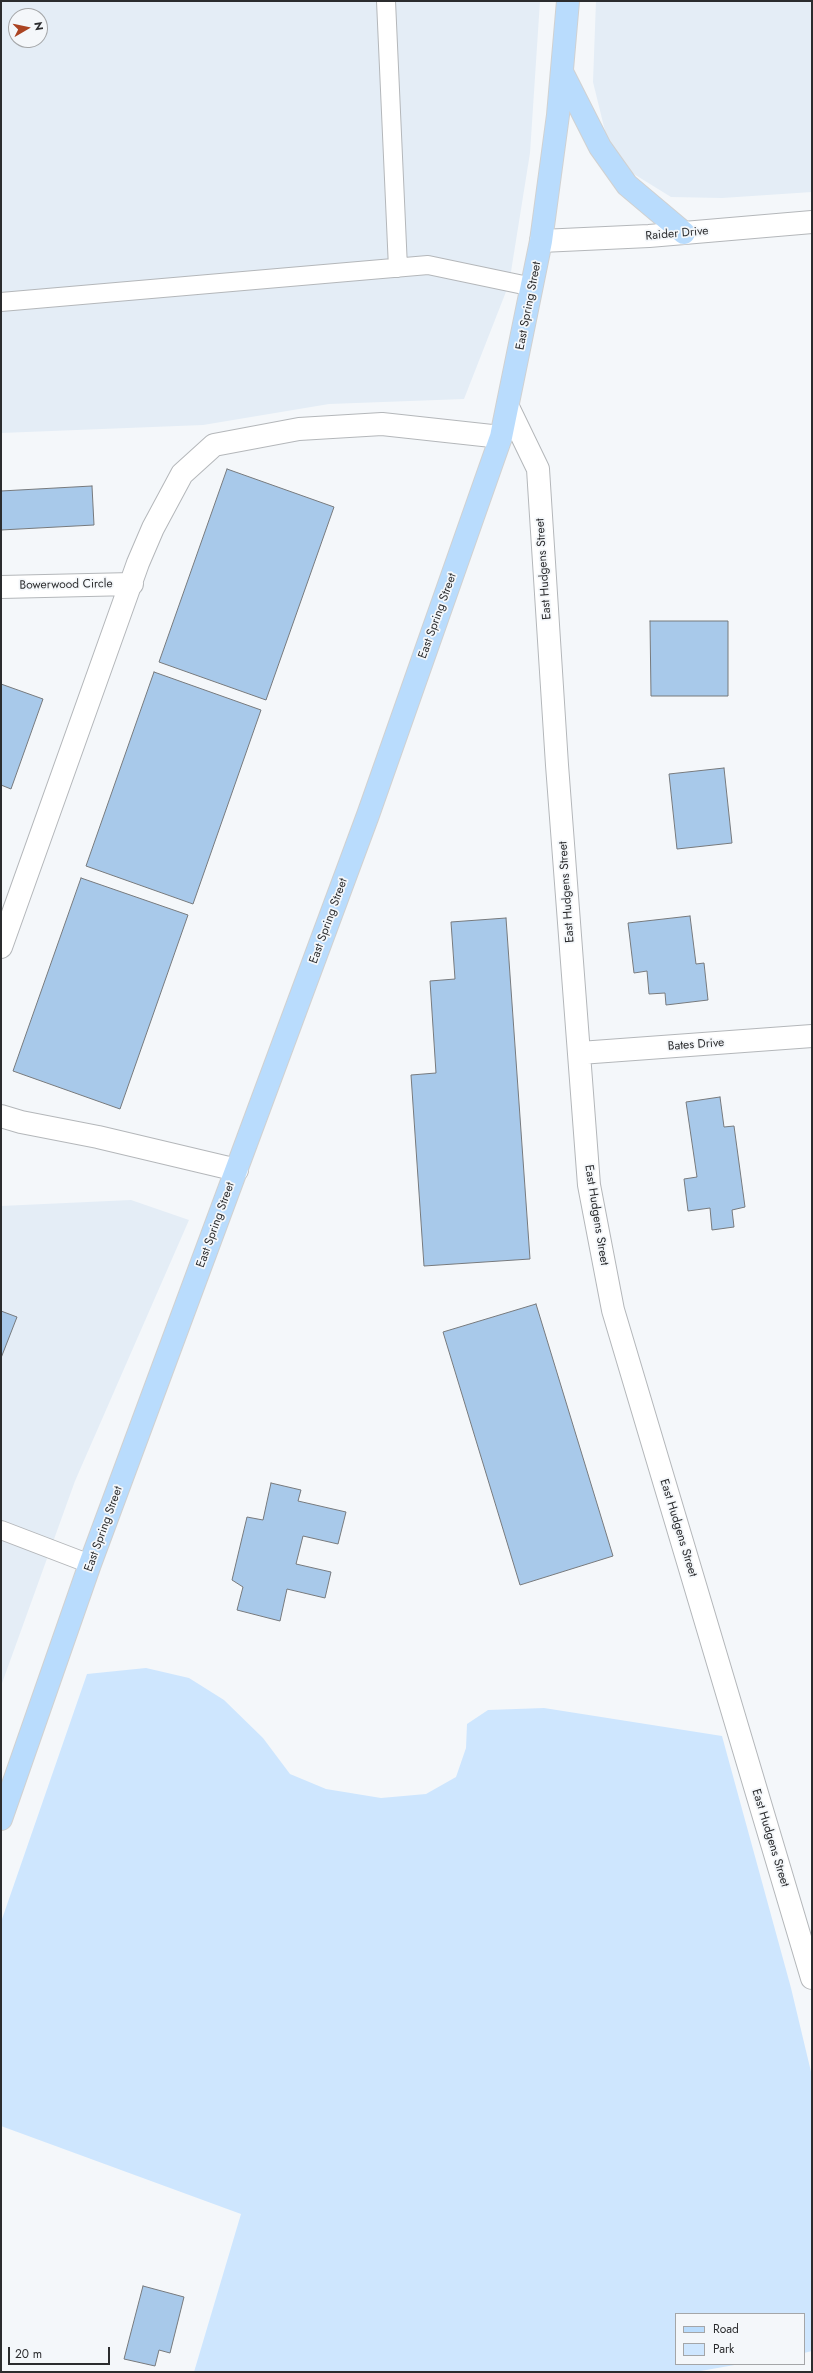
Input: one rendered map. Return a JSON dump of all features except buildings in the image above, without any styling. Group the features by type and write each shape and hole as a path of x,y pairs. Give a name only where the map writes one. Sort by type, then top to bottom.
{"main road":[{"name":"East Spring Street","path":"1,1819 90,1564 368,815 501,437 533,287 541,241 562,72 568,1"},
{"path":"562,72 600,147 627,185 684,233"}],"street":[{"name":"Raider Drive","path":"541,241 684,233 812,222"},
{"name":"East Hudgens Street","path":"508,407 538,469 557,765 589,1185 613,1310 812,1978"},
{"path":"1,947 132,584 138,563 153,528 182,474 214,445 299,429 382,424 501,437"},
{"name":"Bowerwood Circle","path":"1,587 132,584"},
{"name":"Bates Drive","path":"580,1053 812,1036"},
{"path":"1,1116 21,1122 98,1137 236,1170"}],"lane":[{"path":"386,1 398,268"},
{"path":"1,302 428,265 533,287"},
{"path":"1,1530 90,1564"}],"shaded area":[{"path":"1,1 540,1 530,153 509,284 464,399 329,404 203,425 1,433"},
{"path":"596,1 812,1 812,192 722,198 671,197 629,171 606,135 593,82"},
{"path":"131,1200 189,1220 75,1481 1,1686 1,1206"}],"green space":[{"path":"146,1668 189,1678 224,1700 263,1738 290,1774 326,1789 381,1798 426,1794 456,1777 466,1748 467,1724 488,1710 544,1708 722,1736 791,1988 812,2076 812,2351 805,2353 805,2313 675,2313 675,2365 734,2365 695,2372 194,2372 241,2214 1,2126 1,1922 87,1674"}]}
